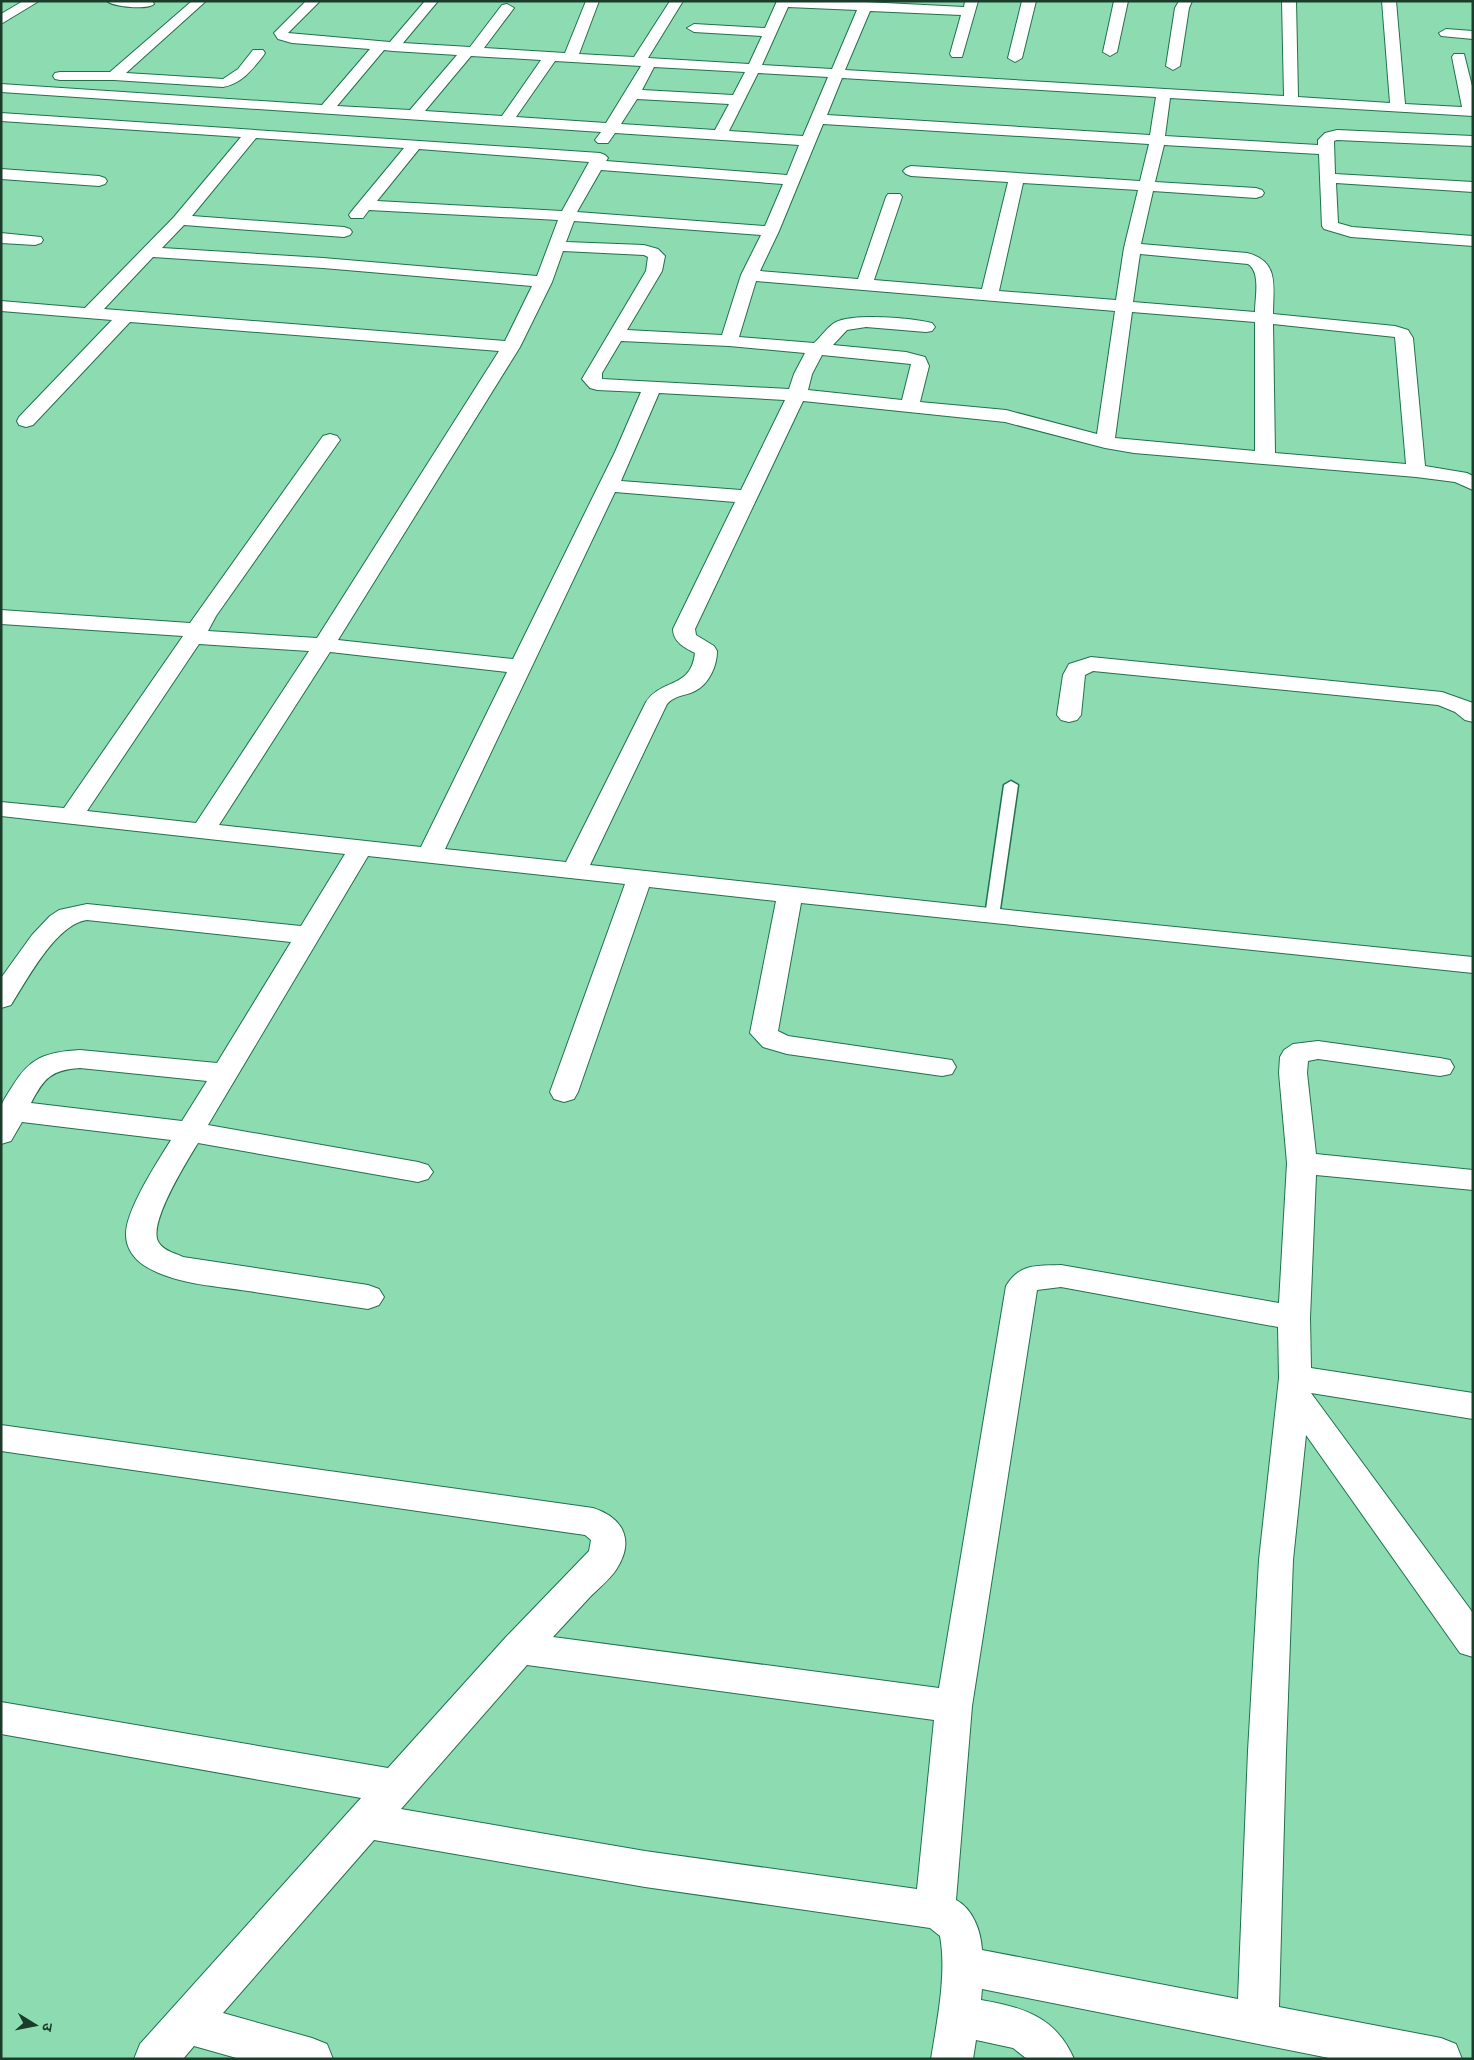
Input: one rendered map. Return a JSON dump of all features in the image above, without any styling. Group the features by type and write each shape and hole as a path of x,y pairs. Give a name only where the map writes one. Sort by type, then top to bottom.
{"street":[{"path":"1,20 33,1"},
{"path":"113,1 147,4"},
{"path":"114,76 200,1"},
{"path":"314,1 283,30 283,36 292,39 387,47 1471,112 1458,57"},
{"path":"326,109 432,1"},
{"path":"570,58 593,1"},
{"path":"204,830 324,645 511,347 543,282 571,207 593,161 633,94 644,62 677,1"},
{"path":"1015,58 1030,1"},
{"path":"1110,52 1121,1"},
{"path":"1173,66 1182,8 1186,1"},
{"path":"1289,1 1291,101"},
{"path":"1389,1 1398,107"},
{"path":"720,135 754,68 784,2 865,6 884,4 971,6 957,54"},
{"path":"728,341 749,275 771,231 865,6"},
{"path":"414,115 471,52 507,8"},
{"path":"694,28 771,32"},
{"path":"1446,33 1473,35"},
{"path":"38,91 55,78 64,75 114,76 216,84 229,83 238,77 258,53"},
{"path":"507,120 552,56"},
{"path":"1,88 808,141"},
{"path":"1105,442 1132,248 1158,140 1164,93"},
{"path":"633,94 738,100"},
{"path":"1,117 415,144 792,180"},
{"path":"818,119 1326,150"},
{"path":"89,314 180,220 252,134"},
{"path":"1473,141 1337,135 1330,136 1326,140 1329,178 1328,222 1330,226 1337,230 1473,241"},
{"path":"324,263 344,232 415,144"},
{"path":"911,171 1256,192"},
{"path":"1,174 98,181"},
{"path":"989,294 1017,177"},
{"path":"1329,178 1473,187"},
{"path":"864,286 894,197"},
{"path":"365,205 569,216 771,231"},
{"path":"180,220 344,232"},
{"path":"1,238 35,240"},
{"path":"556,246 644,250 655,252 658,256 654,271 593,373 593,382 652,388 797,395 1014,418 1105,442 1155,450 1416,471 1460,477 1473,484"},
{"path":"1132,248 1233,256 1254,260 1259,263 1264,275 1265,458"},
{"path":"149,252 324,263 543,282"},
{"path":"749,275 1386,329 1402,334 1404,338 1416,471"},
{"path":"1,306 511,347"},
{"path":"26,421 125,317"},
{"path":"575,870 657,702 665,693 688,687 700,676 706,652 686,639 683,634 684,629 797,395 803,374 815,351 841,326 854,322 926,327"},
{"path":"617,335 728,341 906,356 919,362 918,376 910,406"},
{"path":"430,855 609,486 652,388"},
{"path":"71,816 195,634 205,616 330,440"},
{"path":"609,486 748,497"},
{"path":"1,617 324,645 521,667"},
{"path":"1069,715 1074,675 1077,669 1091,664 1442,699 1463,707 1473,715"},
{"path":"1,809 992,916 1473,965"},
{"path":"360,849 170,1165 143,1218 141,1235 144,1248 156,1258 177,1267 218,1275 368,1297"},
{"path":"564,1092 640,877"},
{"path":"790,894 764,1033 773,1041 787,1046 942,1067"},
{"path":"1,999 48,934 67,916 76,913 87,912 307,935"},
{"path":"1258,2023 1267,1742 1276,1560 1294,1386 1294,1318 1302,1163 1293,1072 1294,1057 1303,1051 1318,1050 1440,1067"},
{"path":"225,1073 80,1059 62,1060 48,1065 34,1076 7,1123 190,1132 418,1172"},
{"path":"1302,1163 1473,1180"},
{"path":"935,1910 954,1706 1022,1286 1030,1278 1061,1276 1294,1318"},
{"path":"1294,1386 1473,1406"},
{"path":"1294,1386 1473,1642"},
{"path":"1,1438 593,1522 605,1529 608,1537 608,1549 603,1560 519,1648 155,2059"},
{"path":"519,1648 895,1700 954,1706"},
{"path":"1,1718 397,1787"},
{"path":"367,1821 645,1869 935,1910 952,1920 959,1932 963,1948 963,1966 952,2059"},
{"path":"963,1966 1441,2059"},
{"path":"957,2017 1017,2029 1030,2034 1043,2044 1053,2059"},
{"path":"187,2023 312,2059"}],"lane":[{"path":"992,916 1011,785"}]}
